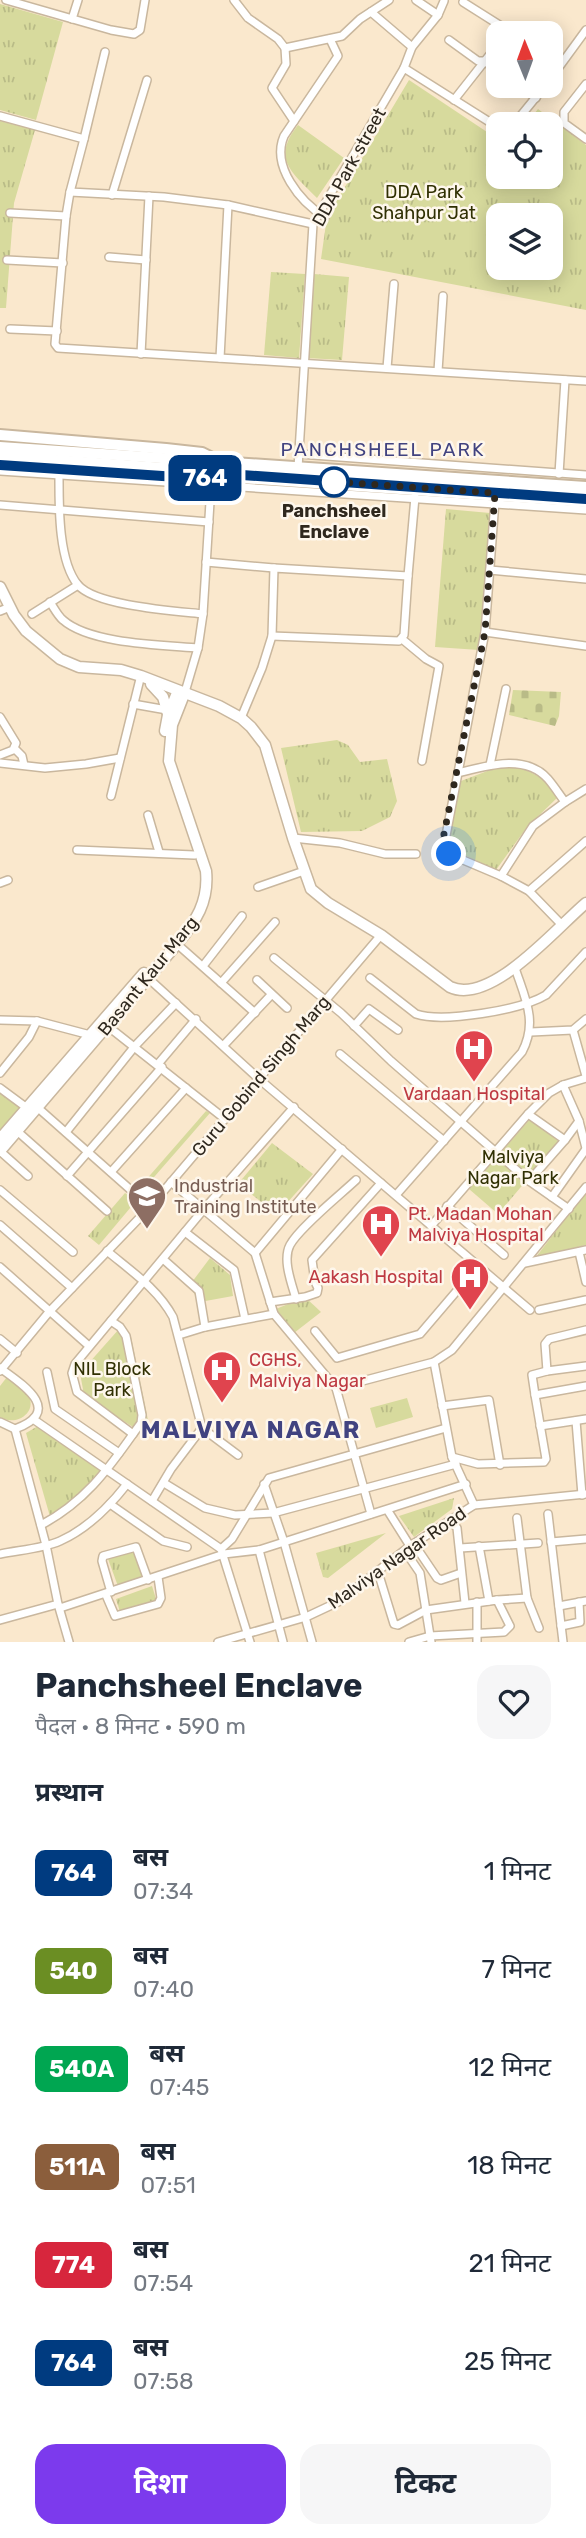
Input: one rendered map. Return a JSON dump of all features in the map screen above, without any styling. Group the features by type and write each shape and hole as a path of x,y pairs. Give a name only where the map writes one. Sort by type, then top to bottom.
{"main road":[{"path":"0,435 202,453 218,461"},
{"path":"0,447 178,464 242,475 495,498 586,499"},
{"path":"0,456 178,464 218,461 586,487"},
{"path":"0,465 177,477 223,478 242,475"},
{"path":"0,587 5,609 32,638 66,663 86,668 131,672 181,693 194,702 236,716"},
{"path":"0,598 29,641 63,666 80,672 117,674 140,679 219,706 256,731 265,745 309,885 316,894 381,935 450,986 461,991 474,990 515,968 586,903"},
{"path":"151,684 161,693 170,713 194,702"},
{"name":"Basant Kaur Marg","path":"105,1024 195,913 201,888 200,871 167,773 164,744 170,713 181,693"},
{"name":"Basant Kaur Marg","path":"0,1151 32,1108 148,978 200,914 207,880 204,862 169,761 170,713"},
{"name":"Basant Kaur Marg","path":"1,1136 32,1108"}],"street":[{"path":"6,0 134,34 140,30 145,0"},
{"path":"72,19 78,0"},
{"path":"234,0 248,18 278,39 285,48 286,64 272,88 294,121"},
{"path":"285,48 342,36 389,0"},
{"path":"416,0 438,15"},
{"name":"DDA Park street","path":"298,468 313,224 322,215 404,68 412,47 438,15 444,1"},
{"path":"463,2 492,21"},
{"path":"371,12 412,47"},
{"path":"564,56 586,30"},
{"path":"322,215 291,183 280,159 279,148 338,55 330,39"},
{"path":"449,40 478,61 484,61"},
{"path":"106,52 66,216 55,344 58,348 586,381"},
{"path":"454,100 486,59"},
{"path":"404,68 486,120"},
{"path":"112,195 147,80"},
{"path":"586,84 563,117 565,123 586,139"},
{"path":"524,112 536,98"},
{"path":"0,116 84,139"},
{"path":"70,192 149,196 228,205 313,224"},
{"path":"141,354 149,196"},
{"path":"220,358 228,205"},
{"path":"10,213 66,216"},
{"path":"109,257 146,260"},
{"path":"7,260 63,263"},
{"path":"387,368 394,284"},
{"path":"438,371 443,296"},
{"path":"10,328 57,331"},
{"path":"559,474 565,380"},
{"path":"299,454 586,475"},
{"path":"0,471 211,486 415,497 495,498 586,510"},
{"path":"59,475 59,510 67,565 78,586 119,603 203,614"},
{"path":"181,693 198,648 203,614 211,486"},
{"path":"402,639 415,497"},
{"path":"495,498 485,632 443,839 445,850 529,891 561,924"},
{"path":"0,505 209,522"},
{"path":"206,562 408,576"},
{"path":"236,716 262,668 272,636 274,568"},
{"path":"490,570 586,579"},
{"path":"32,614 78,586"},
{"path":"50,602 62,619 80,630 108,639 198,648"},
{"path":"485,632 586,646"},
{"path":"272,636 396,642 402,639"},
{"path":"402,639 439,666 422,761"},
{"path":"111,796 140,679"},
{"path":"490,765 506,689"},
{"path":"133,704 170,713"},
{"path":"0,717 16,741 15,749"},
{"path":"15,749 22,756 24,765"},
{"path":"0,755 15,749"},
{"path":"0,763 45,768 120,758"},
{"path":"458,773 490,765 518,763 533,768 546,777 565,802"},
{"path":"501,876 533,826 586,789"},
{"path":"148,815 159,852"},
{"path":"293,838 340,843 385,854 416,854"},
{"path":"529,891 586,841"},
{"path":"77,850 194,855"},
{"path":"258,887 304,871"},
{"path":"202,966 242,916"},
{"path":"221,983 275,922"},
{"name":"Guru Gobind Singh Marg","path":"0,1369 150,1206 381,935"},
{"path":"177,944 255,1013"},
{"path":"370,978 409,1010 424,1016 457,1016 527,1004 545,995 586,952"},
{"path":"274,958 529,1181 569,1209"},
{"path":"396,1195 522,1052 531,1032 527,1004 515,968"},
{"path":"148,978 259,1079 530,1310"},
{"path":"257,980 287,1008"},
{"path":"224,1045 271,995"},
{"path":"66,1132 135,1046 176,1003"},
{"path":"354,1026 369,1009 398,1030"},
{"path":"67,1176 196,1019"},
{"path":"531,1032 573,1030 586,1019"},
{"path":"0,1020 37,1021 94,1036"},
{"path":"0,1073 29,1037 37,1021"},
{"path":"105,1024 225,1119"},
{"path":"432,1226 496,1150 549,1093 586,1077 573,1030"},
{"path":"340,1054 444,1141"},
{"path":"552,1197 586,1149 579,1121 563,1085"},
{"path":"0,1088 66,1132 150,1206"},
{"path":"111,1172 186,1088"},
{"path":"133,1434 77,1392 72,1373 75,1364 204,1209 294,1107"},
{"path":"528,1114 565,1140"},
{"path":"529,1181 579,1121"},
{"path":"17,1130 107,1211"},
{"path":"255,1253 342,1149"},
{"path":"0,1151 28,1176"},
{"path":"296,1298 287,1267 289,1246 356,1180"},
{"path":"171,1182 255,1253 274,1314 336,1388 371,1514"},
{"path":"271,1302 317,1293 312,1260 381,1182"},
{"path":"336,1388 434,1362 452,1350 586,1187"},
{"path":"0,1190 73,1252"},
{"path":"447,1206 505,1255"},
{"path":"0,1225 72,1288"},
{"path":"185,1232 234,1270 245,1320"},
{"path":"107,1251 166,1304 179,1335 202,1428 238,1455"},
{"path":"524,1263 583,1251 586,1282"},
{"path":"163,1259 199,1291 205,1327"},
{"path":"315,1331 337,1358 420,1334 478,1266"},
{"path":"0,1267 89,1346"},
{"path":"539,1310 586,1300"},
{"path":"179,1335 205,1327 274,1314"},
{"path":"41,1525 79,1500 107,1471 141,1423 142,1416 126,1336 120,1327 111,1321"},
{"path":"547,1371 546,1340 586,1330"},
{"path":"0,1339 17,1353"},
{"name":"Malviya Nagar Road","path":"218,1642 306,1617 338,1602 410,1547 474,1505 454,1460 434,1362"},
{"path":"164,1483 205,1508 228,1514 273,1513 454,1460 500,1465 545,1461 532,1375 586,1366"},
{"path":"0,1369 31,1390 36,1397 36,1413 27,1424 15,1429 0,1422"},
{"path":"47,1372 55,1409 119,1453"},
{"path":"535,1395 586,1386"},
{"path":"442,1406 489,1400 500,1465"},
{"path":"33,1419 223,1552 250,1642"},
{"path":"540,1426 586,1419"},
{"path":"474,1505 584,1494 576,1421"},
{"path":"152,1502 202,1428"},
{"path":"223,1552 266,1481 446,1428"},
{"path":"15,1429 47,1545 69,1642"},
{"path":"266,1481 273,1513 313,1642"},
{"path":"0,1620 109,1594 223,1552 259,1550 466,1484"},
{"path":"0,1554 47,1545 68,1537 110,1504 127,1485"},
{"path":"110,1504 163,1541 187,1546"},
{"path":"388,1511 410,1547 420,1573 431,1639"},
{"path":"548,1514 564,1642"},
{"path":"517,1518 527,1598 539,1628"},
{"path":"450,1520 457,1528 465,1603"},
{"path":"551,1542 586,1539"},
{"path":"460,1548 538,1544"},
{"path":"409,1642 509,1630 510,1626 493,1600 479,1546"},
{"path":"148,1580 135,1547 103,1556 109,1594 116,1616 158,1604 161,1598 158,1577"},
{"path":"410,1547 436,1578 441,1580 461,1573"},
{"path":"259,1550 283,1642"},
{"path":"420,1573 432,1571"},
{"path":"378,1572 394,1624 398,1625 426,1610 465,1603 527,1598"},
{"path":"477,1602 477,1642"},
{"path":"559,1606 582,1602 580,1622 561,1626"}],"green space":[{"path":"0,4 63,22 36,120 0,110"},
{"name":"DDA Park Shahpur Jat","path":"409,80 486,131 486,189 563,189 563,128 586,145 586,310 321,259 327,217"},
{"path":"0,121 35,130 14,203 6,308 0,308"},
{"path":"298,125 344,158 317,198 288,164 286,147"},
{"path":"271,272 305,274 299,358 264,355"},
{"path":"314,274 349,277 342,360 307,358"},
{"path":"446,509 490,513 479,650 435,647"},
{"path":"513,690 561,692 559,716 555,726 509,715"},
{"path":"337,740 348,745 360,762 387,759 397,801 390,817 362,831 301,832 281,748"},
{"path":"517,765 545,780 557,798 527,827 496,870 460,853 450,836 461,781 490,770"},
{"path":"0,1088 25,1110 0,1134"},
{"path":"206,1111 210,1113 141,1192 138,1189"},
{"name":"Malviya Nagar Park","path":"531,1118 559,1142 498,1214 469,1189"},
{"path":"272,1143 313,1174 277,1214 238,1184"},
{"path":"586,1192 586,1245 536,1257"},
{"path":"125,1193 136,1201 99,1245 88,1236"},
{"path":"210,1258 230,1275 233,1296 200,1302 189,1286"},
{"path":"305,1297 321,1312 294,1333 276,1309"},
{"name":"NIL Block Park","path":"119,1329 131,1337 148,1420 139,1431 84,1395 80,1373"},
{"path":"7,1377 22,1388 30,1399 29,1411 20,1419 7,1420 0,1417 0,1386"},
{"path":"407,1398 413,1417 376,1428 370,1408"},
{"name":"NIL Block Park","path":"38,1426 109,1473 85,1500 51,1520 26,1433"},
{"path":"454,1498 452,1509 414,1537 399,1516"},
{"path":"386,1533 328,1578 323,1577 316,1553"},
{"path":"135,1549 146,1579 119,1589 108,1559"},
{"path":"152,1586 157,1602 121,1615 116,1599"}],"bus line":[{"name":"764","path":"0,465 177,477 223,478 242,475 586,499"}],"place":[{"name":"Panchsheel Enclave","path":"334,482"},
{"name":"Vardaan Hospital","path":"474,1083"},
{"name":"Industrial Training Institute","path":"147,1230"},
{"name":"Pt. Madan Mohan Malviya Hospital","path":"381,1258"},
{"name":"Aakash Hospital","path":"470,1311"},
{"name":"CGHS, Malviya Nagar","path":"222,1404"}],"district":[{"name":"PANCHSHEEL PARK","path":"383,449"},
{"name":"MALVIYA NAGAR","path":"251,1430"}],"route":[{"path":"334,482 323,481 495,493 485,632 443,839 443,846 449,854"}]}
